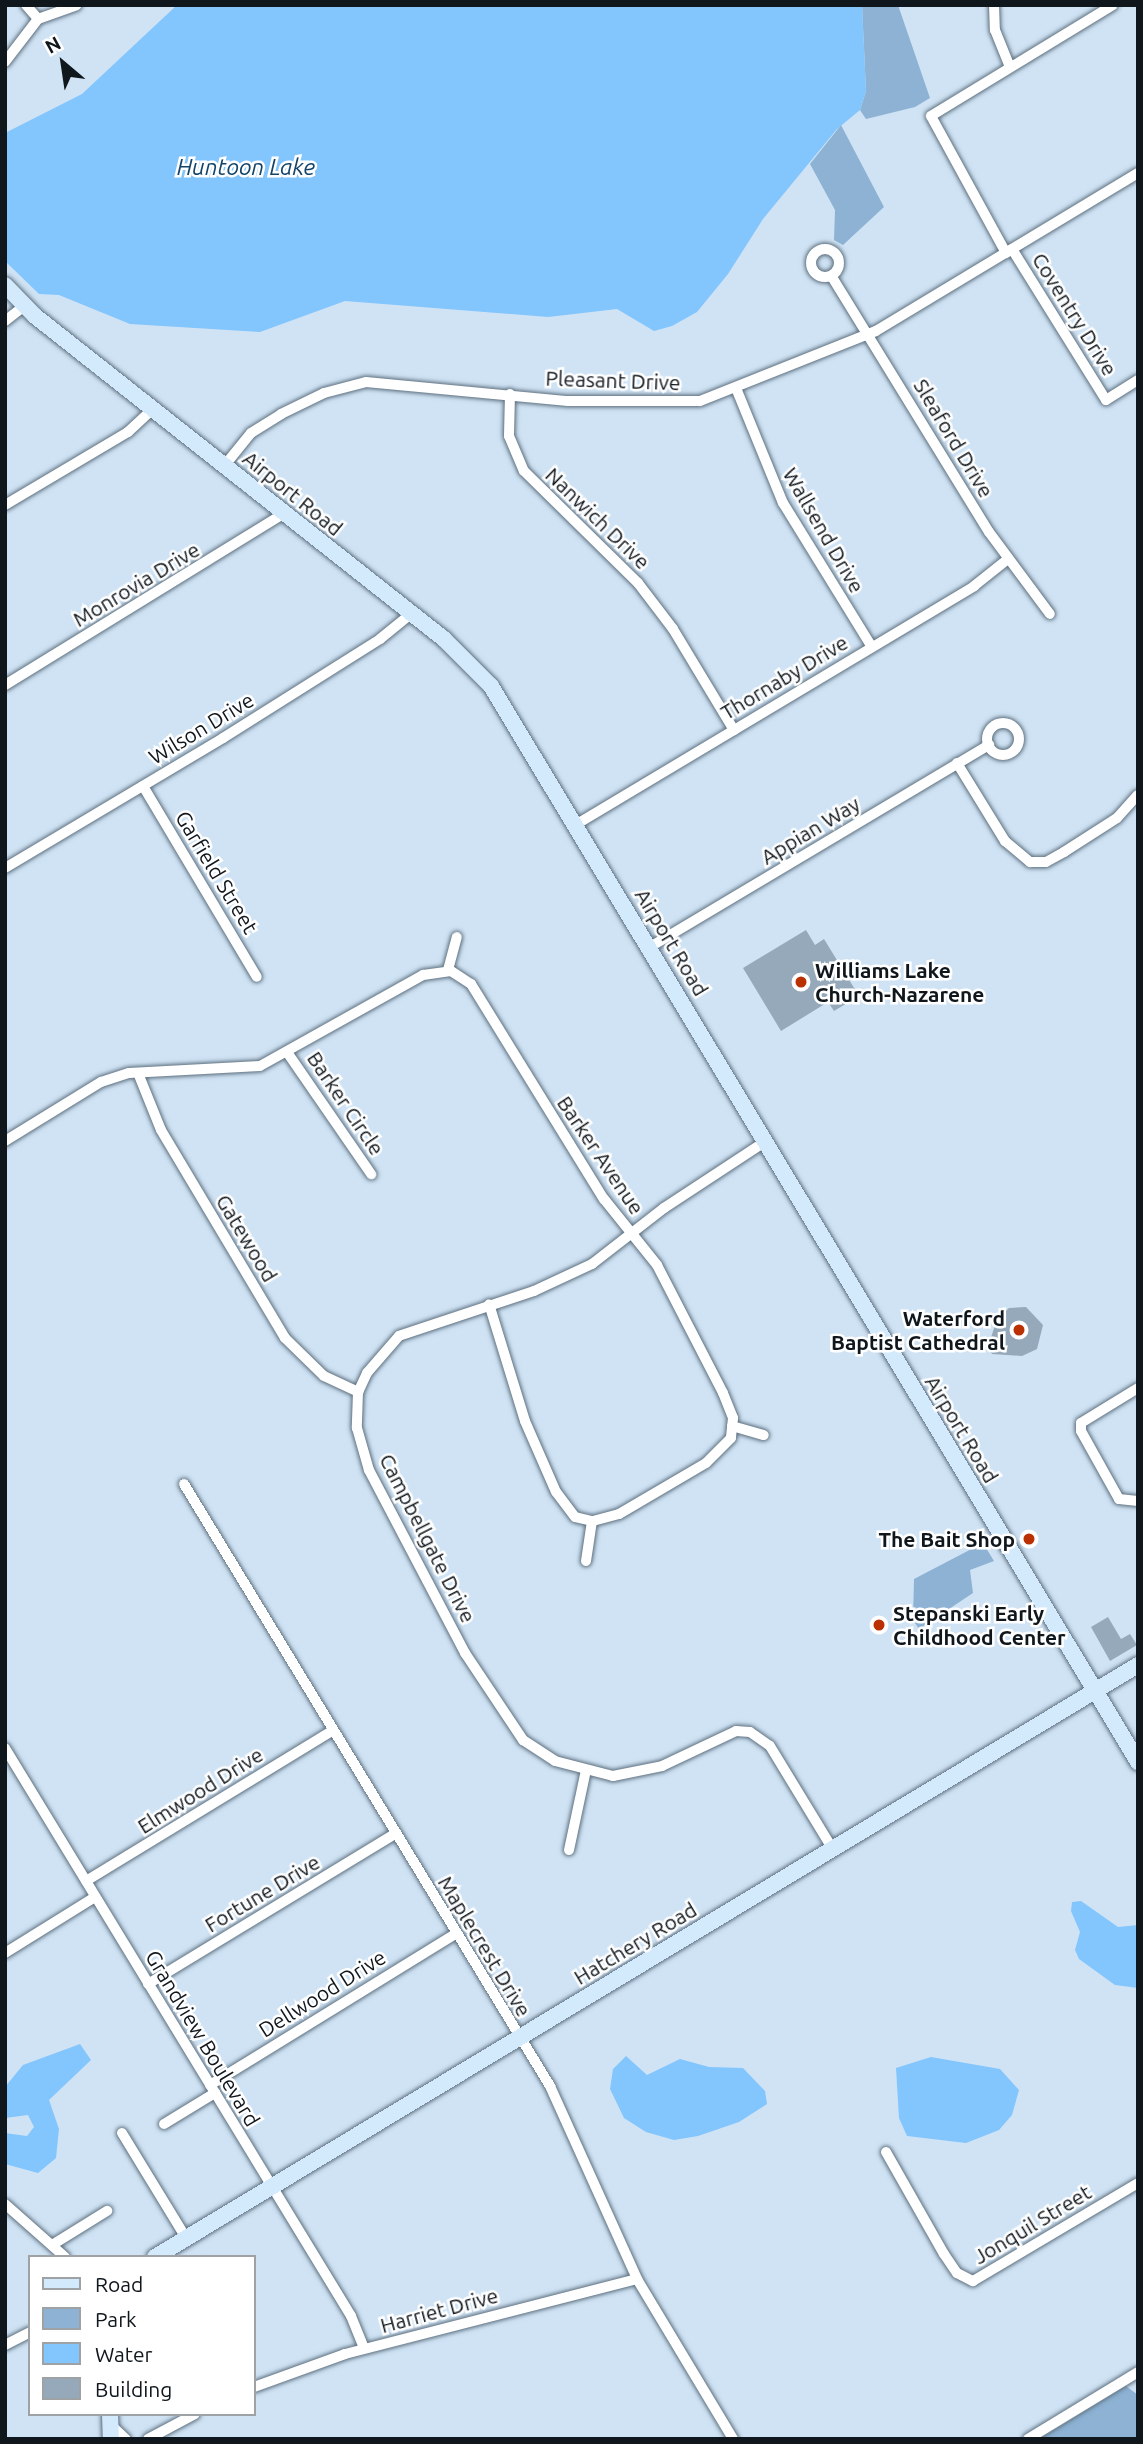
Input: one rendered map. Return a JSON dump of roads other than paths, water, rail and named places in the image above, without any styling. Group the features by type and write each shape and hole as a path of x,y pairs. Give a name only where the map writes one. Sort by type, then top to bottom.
{"street":[{"path":"26,5 38,19"},
{"path":"5,62 38,19 77,5"},
{"path":"994,5 995,30 1010,67 1113,5"},
{"name":"Coventry Drive","path":"1010,67 938,110 932,124 1009,251 1106,400 1138,380"},
{"name":"Pleasant Drive","path":"225,465 268,422 348,385 408,382 568,401 675,403 736,388 868,335 1138,173"},
{"name":"Sleaford Drive","path":"832,277 1008,559 1050,614"},
{"name":"Airport Road","path":"5,285 24,306 412,613 491,686 577,824 1138,1762"},
{"path":"5,321 24,306"},
{"name":"Wallsend Drive","path":"736,388 783,503 872,647"},
{"name":"Nanwich Drive","path":"510,394 509,436 534,487 638,583 673,629 734,730"},
{"path":"5,505 128,432 153,409"},
{"name":"Monrovia Drive","path":"5,685 285,513"},
{"name":"Thornaby Drive","path":"577,824 872,647 1008,559"},
{"name":"Wilson Drive","path":"5,868 380,639 412,613"},
{"name":"Appian Way","path":"650,947 989,744"},
{"path":"957,763 1005,841 1030,862 1046,862 1086,838 1117,818 1138,795"},
{"name":"Garfield Street","path":"143,786 257,977"},
{"path":"5,1141 101,1082 138,1073 260,1066 289,1055 423,975 448,970 457,937"},
{"name":"Barker Avenue","path":"448,970 471,984 631,1235 657,1265 700,1343 732,1426"},
{"name":"Barker Circle","path":"289,1055 371,1174"},
{"name":"Gatewood","path":"138,1073 161,1130 285,1338 316,1371 358,1392"},
{"path":"358,1392 399,1336 562,1280 766,1141"},
{"path":"489,1304 525,1421 556,1492 576,1517 592,1521 619,1514 706,1463 726,1446 732,1426 764,1435"},
{"path":"1138,1388 1082,1423 1081,1431 1119,1499 1138,1501"},
{"name":"Campbellgate Drive","path":"358,1392 357,1428 369,1470 487,1692 523,1740 555,1761 613,1776 638,1773 692,1755 736,1731 750,1732 770,1746 832,1848"},
{"name":"Maplecrest Drive","path":"184,1484 518,2038 550,2086 637,2279 733,2439"},
{"path":"586,1561 592,1521"},
{"name":"Hatchery Road","path":"158,2255 1138,1665"},
{"name":"Elmwood Drive","path":"86,1881 333,1730"},
{"name":"Grandview Boulevard","path":"5,1748 10,1768 86,1881 351,2316 363,2349"},
{"path":"569,1850 586,1770"},
{"name":"Fortune Drive","path":"148,1984 395,1834"},
{"path":"5,1953 95,1897"},
{"name":"Dellwood Drive","path":"164,2124 212,2089 455,1934"},
{"path":"122,2133 186,2238"},
{"name":"Jonquil Street","path":"886,2152 944,2254 957,2273 973,2281 1138,2183"},
{"path":"5,2204 63,2255"},
{"path":"52,2245 107,2211"},
{"name":"Harriet Drive","path":"256,2386 363,2349 637,2279"},
{"path":"5,2345 28,2333"},
{"path":"1028,2439 1138,2372"},
{"path":"148,2439 191,2416"}],"water":[{"name":"Huntoon Lake","path":"177,5 862,5 866,91 860,110 837,129 763,219 728,274 697,312 672,326 654,331 617,309 548,317 345,301 260,332 130,324 59,295 39,294 5,261 5,133 82,94"},
{"path":"1081,1901 1118,1927 1138,1925 1138,1988 1115,1985 1079,1959 1075,1950 1080,1932 1071,1911 1072,1902"},
{"path":"80,2044 91,2060 49,2100 59,2129 56,2158 38,2173 5,2164 5,2133 27,2136 34,2127 28,2115 5,2118 5,2087 23,2065"},
{"path":"626,2056 647,2075 680,2059 709,2067 743,2068 765,2091 767,2104 739,2122 698,2136 674,2140 646,2132 624,2118 610,2089 613,2069"},
{"path":"931,2057 1000,2069 1019,2090 1012,2115 999,2130 966,2143 907,2136 899,2118 896,2068"}],"place":[{"name":"Williams Lake Church-Nazarene","path":"801,982"},
{"name":"Waterford Baptist Cathedral","path":"1019,1330"},
{"name":"The Bait Shop","path":"1029,1539"},
{"name":"Stepanski Early Childhood Center","path":"879,1625"}]}
